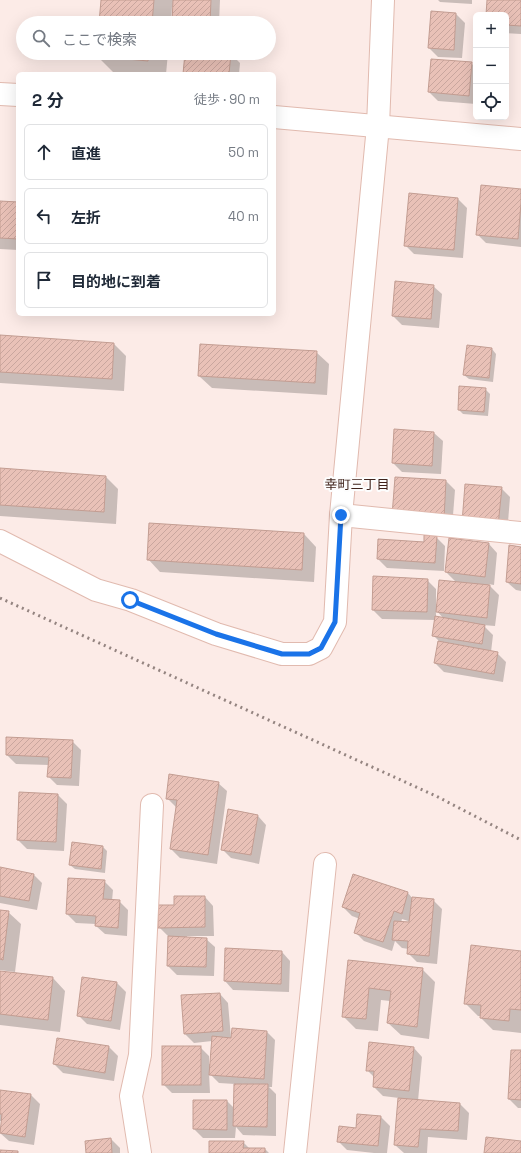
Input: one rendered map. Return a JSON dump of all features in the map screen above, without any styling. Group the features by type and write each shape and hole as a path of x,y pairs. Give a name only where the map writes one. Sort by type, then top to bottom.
{"street":[{"path":"0,542 96,590 130,600 216,634 282,654 309,654 321,648 335,622 341,515 378,126 383,0"},
{"path":"0,94 16,95"},
{"path":"276,118 521,139"},
{"path":"341,515 521,533"},
{"path":"140,1153 130,1096 140,1055 152,805"},
{"path":"295,1153 325,864"}],"building":[{"path":"101,0 154,0 153,16 100,16"},
{"path":"173,0 211,0 210,16 172,16"},
{"path":"487,0 521,0 521,26 509,25 509,12 486,12"},
{"path":"431,11 456,13 454,50 428,48"},
{"path":"431,59 472,62 469,96 428,92"},
{"path":"184,60 230,60 229,72 183,72"},
{"path":"481,185 521,189 518,239 476,235"},
{"path":"409,193 458,198 454,250 404,246"},
{"path":"0,201 16,202 16,239 0,238"},
{"path":"395,281 434,285 431,319 392,316"},
{"path":"0,335 114,343 112,379 0,372"},
{"path":"200,344 317,351 315,383 198,376"},
{"path":"467,345 492,348 489,378 463,375"},
{"path":"459,386 486,388 484,412 458,410"},
{"path":"394,429 434,432 432,466 392,463"},
{"path":"0,468 106,476 104,512 0,505"},
{"path":"395,477 446,480 444,519 392,516"},
{"path":"465,484 502,487 498,526 462,523"},
{"path":"149,523 304,533 302,570 147,560"},
{"path":"424,535 437,536 435,563 377,559 378,539 424,542"},
{"path":"449,538 489,543 485,577 445,572"},
{"path":"509,545 521,547 521,584 506,582"},
{"path":"373,576 428,579 427,612 372,610"},
{"path":"439,580 490,585 487,618 436,612"},
{"path":"435,616 485,625 482,644 432,636"},
{"path":"438,641 498,652 494,674 434,663"},
{"path":"6,737 73,740 71,778 47,777 49,757 6,755"},
{"path":"169,774 219,782 208,855 170,849 177,800 166,799"},
{"path":"19,792 58,794 56,842 17,840"},
{"path":"228,809 258,815 251,855 221,850"},
{"path":"72,842 103,846 101,869 69,865"},
{"path":"0,867 34,874 29,901 0,896"},
{"path":"353,874 408,892 402,914 394,911 383,942 354,933 360,913 342,907"},
{"path":"68,878 105,880 103,899 120,900 118,928 95,926 96,916 66,914"},
{"path":"174,896 205,896 205,927 158,928 158,905 174,905"},
{"path":"412,897 434,899 429,956 407,954 408,941 392,940 394,921 409,922"},
{"path":"0,910 9,911 3,960 0,959"},
{"path":"168,936 207,938 206,967 167,966"},
{"path":"471,945 521,951 521,1010 510,1009 509,1021 480,1018 481,1005 464,1004"},
{"path":"225,948 282,951 281,984 224,981"},
{"path":"348,960 423,968 417,1027 387,1023 391,991 369,988 366,1019 342,1017"},
{"path":"0,971 53,977 48,1020 0,1014"},
{"path":"82,977 117,982 111,1021 77,1016"},
{"path":"220,993 223,1031 184,1034 181,995"},
{"path":"232,1028 267,1031 264,1079 209,1075 212,1036 231,1038"},
{"path":"57,1038 109,1046 105,1073 53,1064"},
{"path":"369,1042 414,1047 409,1091 373,1087 374,1071 366,1071"},
{"path":"162,1046 201,1046 201,1085 162,1085"},
{"path":"511,1050 521,1050 521,1100 508,1099"},
{"path":"234,1084 268,1084 267,1127 233,1126"},
{"path":"0,1090 31,1094 25,1137 0,1133 2,1114 0,1114"},
{"path":"398,1098 460,1103 458,1131 420,1129 418,1147 394,1145"},
{"path":"193,1100 227,1100 227,1130 193,1129"},
{"path":"357,1114 381,1116 378,1146 337,1142 339,1126 356,1128"},
{"path":"486,1137 521,1141 521,1153 484,1153"},
{"path":"111,1138 112,1153 86,1153 85,1141"},
{"path":"209,1141 244,1141 243,1148 265,1148 265,1153 209,1153"},
{"path":"0,1150 18,1151 18,1153 0,1153"}],"railway":[{"path":"0,598 436,796 521,840"}],"district":[{"name":"幸町三丁目","path":"357,484"}],"route":[{"path":"130,600 216,634 282,654 309,654 321,648 335,622 341,515"}]}
